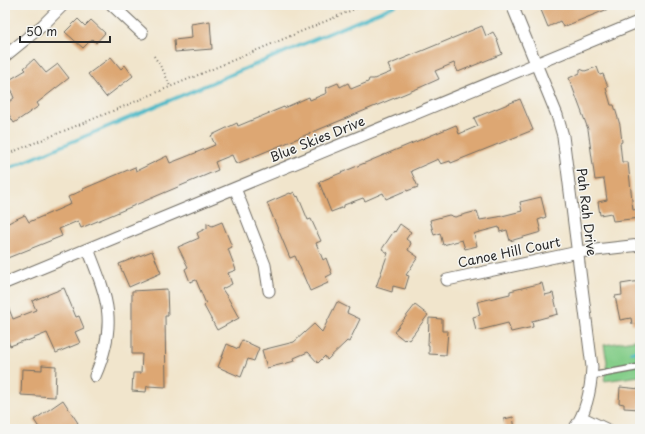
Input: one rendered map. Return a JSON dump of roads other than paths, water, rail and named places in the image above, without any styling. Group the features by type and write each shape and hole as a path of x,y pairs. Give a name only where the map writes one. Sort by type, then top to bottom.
{"street":[{"path":"5,56 43,25 63,5"},
{"path":"112,5 142,33"},
{"name":"Pah Rah Drive","path":"512,5 557,115 563,136 591,355 591,376 587,402 574,429"},
{"name":"Blue Skies Drive","path":"5,283 640,21"},
{"path":"235,188 265,265 269,291"},
{"name":"Canoe Hill Court","path":"447,280 578,252 640,245"},
{"path":"88,249 104,290 108,308 109,326 102,360 95,376"},
{"path":"581,417 606,429"}],"lane":[{"path":"591,376 640,367"}],"waterway":[{"path":"5,170 396,5"},
{"path":"631,352 640,351"}]}
